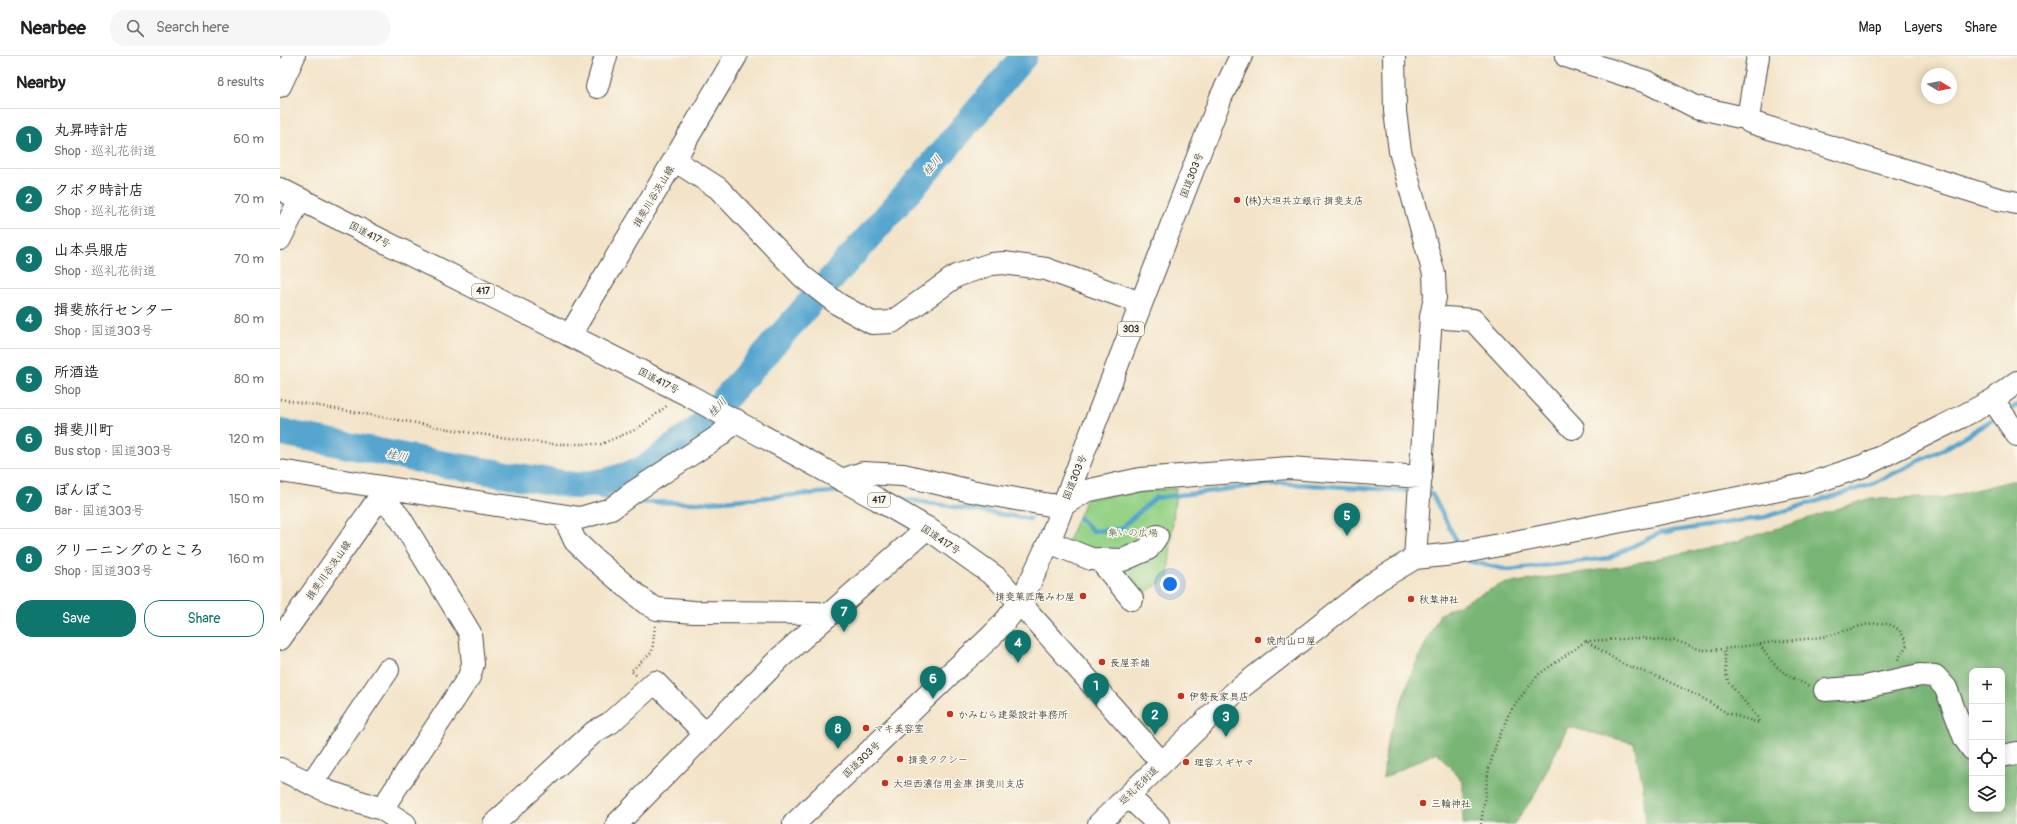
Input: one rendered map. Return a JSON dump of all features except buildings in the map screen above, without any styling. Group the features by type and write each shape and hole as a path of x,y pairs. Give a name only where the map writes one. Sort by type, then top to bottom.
{"main road":[{"path":"280,86 294,56"},
{"path":"597,87 606,56"},
{"name":"揖斐川谷汲山線","path":"570,335 736,56"},
{"name":"国道303号","path":"794,824 953,671 979,649 1001,626 1019,602 1049,542 1062,505 1092,433 1221,97 1241,56"},
{"path":"1394,56 1395,111 1400,152 1434,274 1435,297 1431,317 1415,558"},
{"path":"1566,56 1647,82 1696,107 1740,117 1749,112 1758,56"},
{"path":"1745,115 1750,122 1998,199 2017,203"},
{"path":"674,160 718,188 803,277 834,301 872,323 892,322 956,276 991,264 1004,263 1046,269 1141,303"},
{"name":"国道417号","path":"280,189 683,393 842,480 927,528 998,578 1019,602"},
{"path":"280,239 300,199"},
{"path":"1431,317 1473,320 1573,428"},
{"path":"1162,763 1234,693 1378,580 1415,558 1464,552 1809,484 1863,466 1993,400 2017,382"},
{"path":"1993,400 2017,435"},
{"path":"280,471 380,494 580,518 610,509 719,436 731,418"},
{"path":"842,480 863,473 904,475 971,491 1050,505 1062,505 1086,491 1140,479 1289,468 1420,487"},
{"path":"380,494 400,518 470,633 473,664 469,677 382,809"},
{"name":"揖斐川谷汲山線","path":"280,638 380,494"},
{"path":"564,517 575,540 594,559 646,604 657,608 694,612 818,613 828,616"},
{"path":"617,824 780,658 927,528"},
{"path":"1049,542 1091,559 1123,560 1148,549 1157,536"},
{"path":"1099,559 1132,599"},
{"name":"巡礼花街道","path":"1019,602 1162,763 1098,824"},
{"path":"311,784 388,670"},
{"path":"1825,690 1865,687 1920,675 1935,676 1946,688 1965,738 1969,744"},
{"path":"494,824 594,732 610,723 655,682 705,734"},
{"path":"2005,755 2017,753"},
{"path":"280,769 329,792 382,809 406,824"},
{"path":"1128,796 1158,824"}],"path":[{"path":"280,399 479,434 551,444 600,444 637,430 683,393"},
{"path":"652,684 631,671 652,652 657,608"},
{"path":"1481,824 1489,768 1496,745 1510,711 1538,675 1586,641 1641,638 1666,641 1674,640 1702,650 1724,649 1823,637 1859,625 1873,623 1896,628 1904,635 1907,645 1902,655 1882,678 1880,683"},
{"path":"1586,641 1623,664 1661,678 1704,699 1727,713 1759,723 1758,718 1729,683 1726,674 1724,649"},
{"path":"1760,644 1768,660 1787,674 1809,685 1825,690"}],"green space":[{"path":"2011,481 2017,481 2017,824 1646,824 1643,785 1634,743 1568,727 1534,796 1514,824 1463,824 1463,782 1437,752 1383,778 1387,742 1414,667 1440,614 1502,584 1619,567 1738,541 1868,499 1943,498"},
{"name":"集いの広場","path":"1176,488 1168,577 1136,599 1068,541 1086,499"}],"waterway":[{"name":"桂川","path":"280,432 442,464 578,486 611,480 641,471 699,428 925,173 1024,56"},
{"path":"2007,411 2017,405"},
{"path":"1467,559 1468,561 1508,570 1608,558 1660,533 1765,517 1870,485 1946,448 1997,417"},
{"path":"1079,518 1093,531 1120,529 1155,498 1277,483 1414,491"},
{"path":"578,486 599,496 613,499"},
{"path":"634,502 697,503 844,491"},
{"path":"1425,493 1432,494 1460,547"},
{"path":"891,497 1030,519"}],"place":[{"name":"(株)大垣共立銀行 揖斐支店","path":"1237,200"},
{"name":"所酒造","path":"1347,536"},
{"name":"揖斐菓匠庵みわ屋","path":"1083,596"},
{"name":"秋葉神社","path":"1411,599"},
{"name":"ぽんぽこ","path":"844,632"},
{"name":"焼肉山口屋","path":"1258,640"},
{"name":"長屋茶舗","path":"1102,662"},
{"name":"揖斐旅行センター","path":"1018,663"},
{"name":"伊勢長家具店","path":"1181,696"},
{"name":"揖斐川町","path":"933,699"},
{"name":"丸昇時計店","path":"1096,706"},
{"name":"かみむら建築設計事務所","path":"950,714"},
{"name":"マキ美容室","path":"866,728"},
{"name":"クボタ時計店","path":"1155,735"},
{"name":"山本呉服店","path":"1226,737"},
{"name":"クリーニングのところ","path":"838,749"},
{"name":"揖斐タクシー","path":"900,759"},
{"name":"理容スギヤマ","path":"1186,762"},
{"name":"大垣西濃信用金庫 揖斐川支店","path":"885,783"},
{"name":"三輪神社","path":"1423,803"}]}
